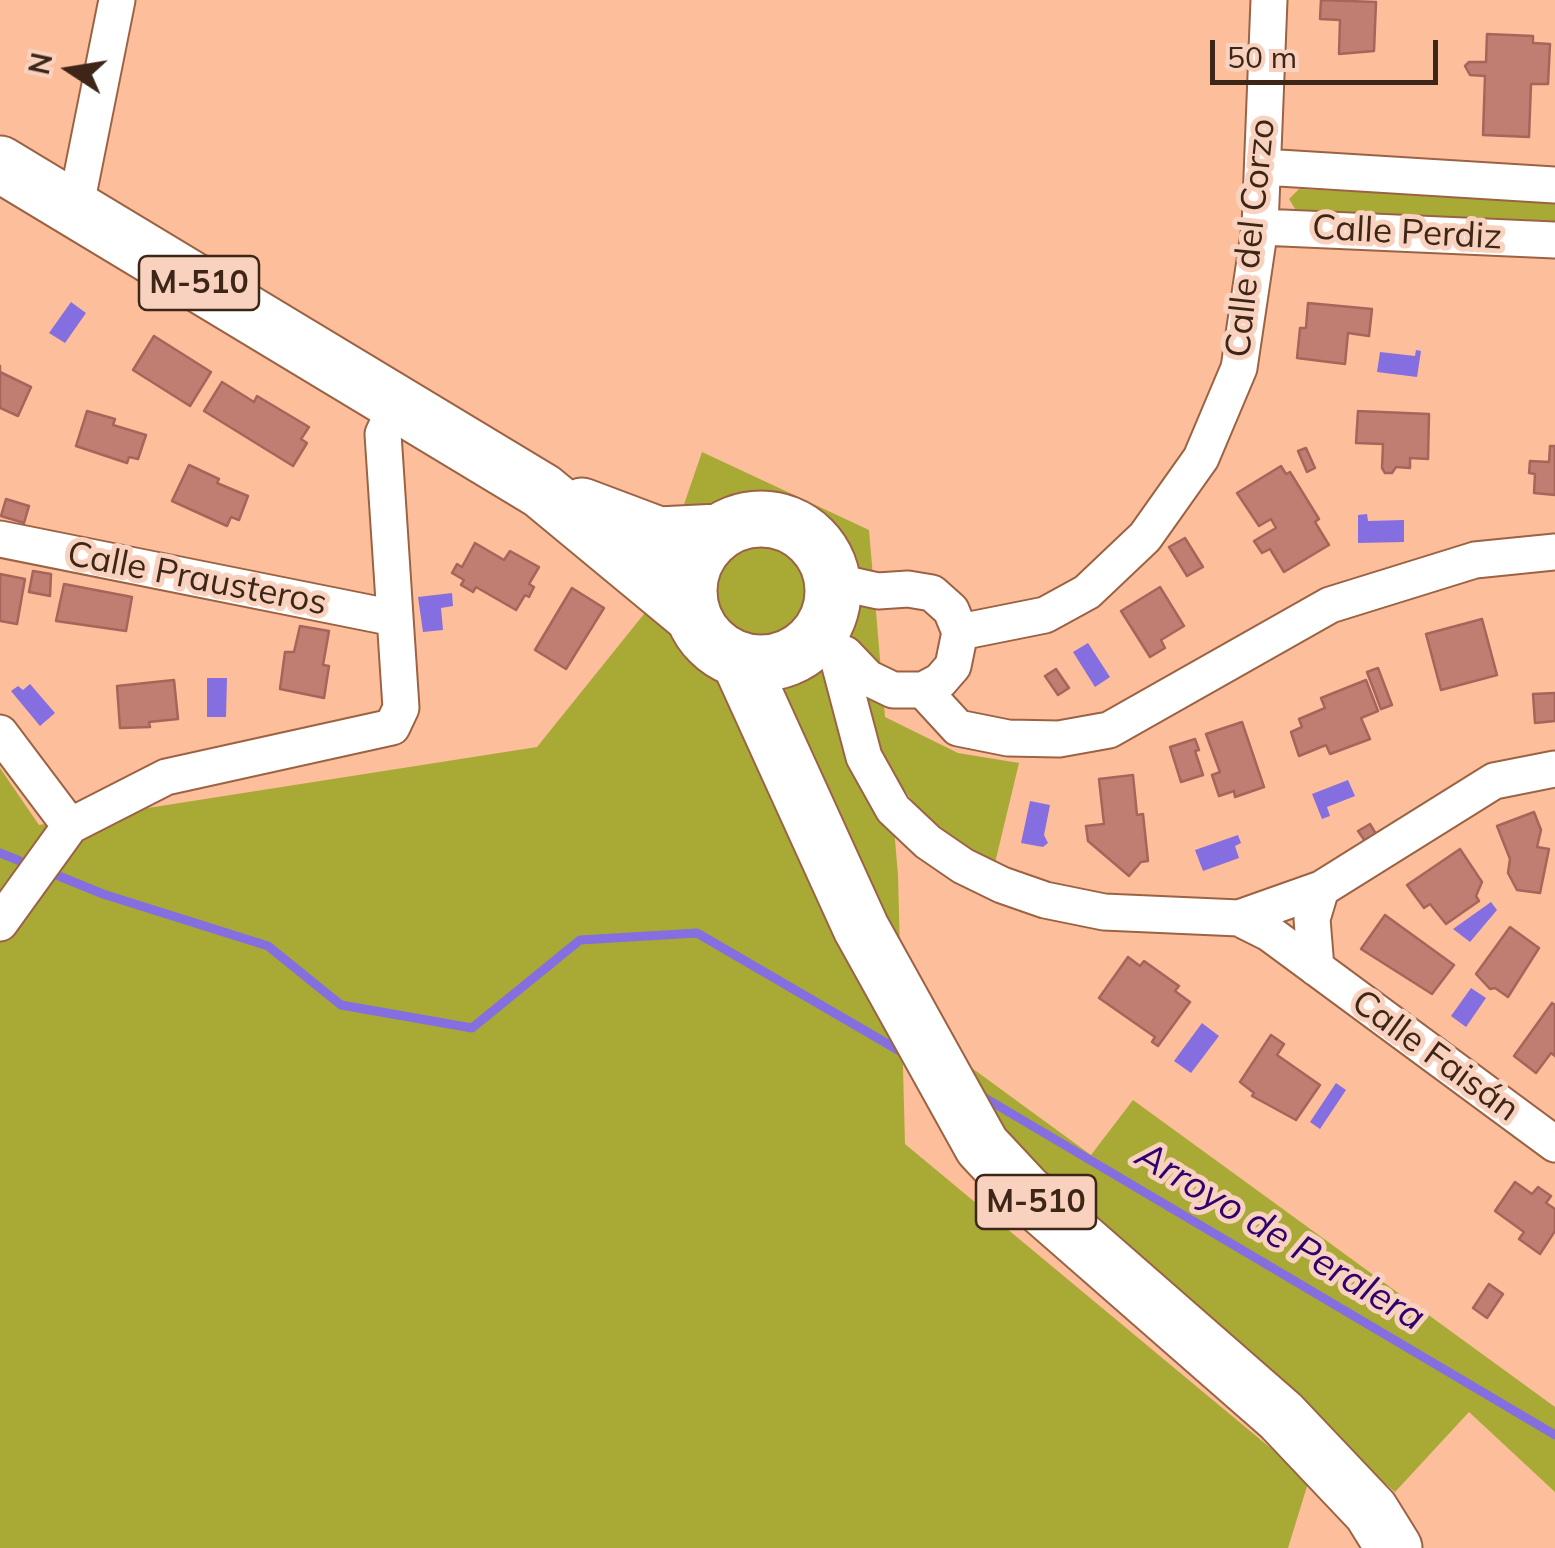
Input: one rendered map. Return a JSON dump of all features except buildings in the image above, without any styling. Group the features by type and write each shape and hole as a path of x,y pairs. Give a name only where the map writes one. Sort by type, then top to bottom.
{"main road":[{"name":"M-510","path":"0,164 542,491 693,616 719,650 794,653"},
{"name":"M-510","path":"542,491 659,535 719,532 738,522 758,519 780,521 815,542 827,560 833,581 833,603 826,624 794,653 782,704 788,770 861,928 982,1146 1025,1192 1280,1416 1371,1511 1394,1548"},
{"path":"693,616 689,593 692,570 703,549 719,532"}],"street":[{"path":"75,210 118,0"},
{"name":"Calle del Corzo","path":"960,632 1045,616 1087,592 1145,537 1201,458 1240,368 1260,227 1269,0"},
{"name":"Calle Perdiz","path":"1263,167 1555,185"},
{"name":"Calle Perdiz","path":"1260,227 1555,240"},
{"path":"0,924 61,839 166,777 392,726 401,708 384,434 397,404"},
{"name":"Calle Prausteros","path":"0,539 394,618"},
{"path":"794,653 845,654 868,678 908,690 958,728 1008,738 1059,739 1108,730 1330,605 1475,560 1555,552"},
{"path":"833,581 878,591 908,588 932,594 952,610 960,632 953,666 940,681 870,702 858,729"},
{"path":"794,653 858,729 864,757 893,810 928,842 962,866 1002,885 1045,900 1104,912 1239,918 1322,889 1494,781 1555,769"},
{"path":"0,734 61,839"},
{"name":"Calle Faisán","path":"1316,968 1312,919 1322,889"},
{"name":"Calle Faisán","path":"1239,918 1269,932 1555,1144"}],"shaded area":[{"path":"1299,189 1555,201 1555,226 1297,212 1289,199"},
{"path":"71,302 86,313 65,343 49,333"},
{"path":"1416,350 1421,351 1417,377 1377,372 1380,352 1415,356"},
{"path":"702,452 869,530 885,717 958,753 1019,763 995,863 948,835 920,811 889,770 898,875 905,1144 1309,1480 1288,1548 0,1548 0,768 39,825 537,747 648,609"},
{"path":"1367,514 1368,521 1404,520 1404,542 1358,543 1358,515"},
{"path":"452,593 453,606 441,608 443,630 423,632 418,597"},
{"path":"1088,643 1110,677 1095,687 1073,652"},
{"path":"207,678 227,678 226,717 207,717"},
{"path":"30,684 55,713 40,726 11,691 18,686 23,690"},
{"path":"1348,780 1355,796 1327,807 1330,816 1322,819 1312,794"},
{"path":"1030,801 1050,805 1044,835 1048,843 1043,847 1021,843"},
{"path":"1238,835 1241,843 1235,846 1239,858 1203,871 1195,850"},
{"path":"1491,902 1497,910 1470,942 1453,929"},
{"path":"1471,988 1486,998 1466,1027 1451,1016"},
{"path":"1202,1023 1219,1036 1191,1073 1174,1061"},
{"path":"965,1063 1091,1155 1133,1100 1555,1407 1555,1492 1469,1412 1395,1492 1017,1160"},
{"path":"1336,1083 1346,1090 1320,1129 1310,1122"}],"waterway":[{"path":"0,853 30,865"},
{"path":"49,872 103,894 268,946 341,1005 472,1028 580,940 697,933 905,1054"},
{"name":"Arroyo de Peralera","path":"980,1095 1555,1435"}]}
